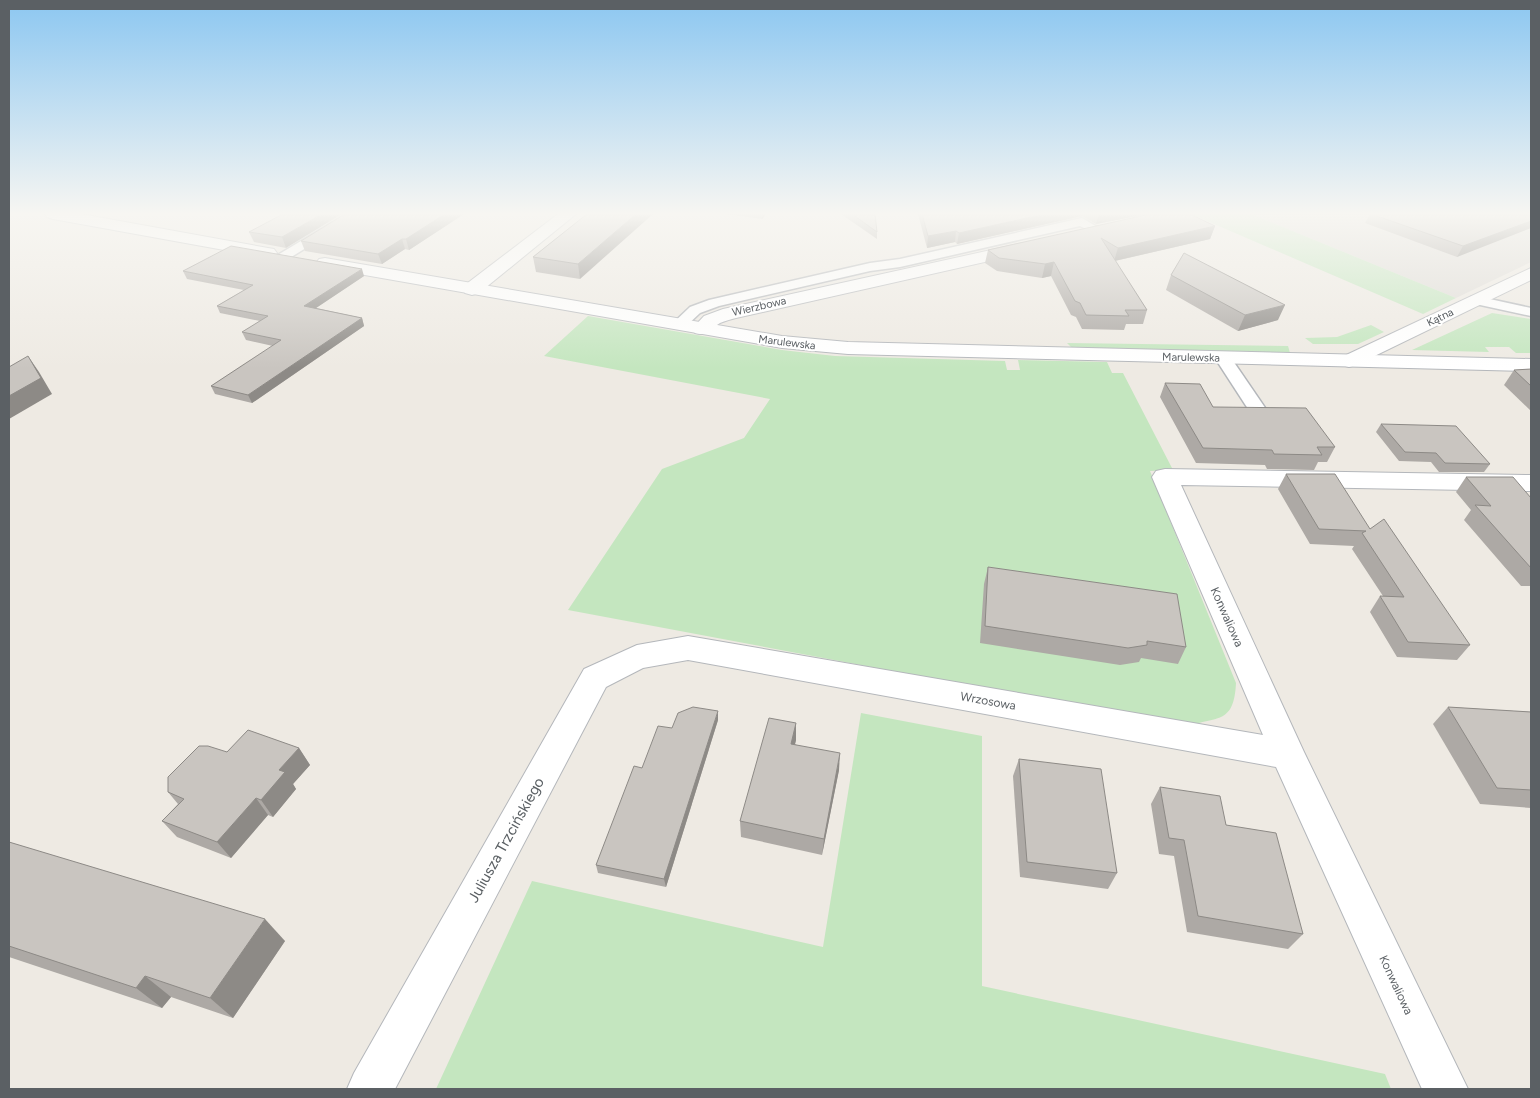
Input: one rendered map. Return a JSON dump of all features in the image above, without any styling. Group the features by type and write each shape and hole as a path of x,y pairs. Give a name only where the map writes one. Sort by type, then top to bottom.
{"street":[{"name":"Marulewska","path":"336,265 782,342 848,348 1531,365"},
{"path":"472,289 502,265"},
{"name":"Wierzbowa","path":"702,329 711,320 730,313 944,265"},
{"name":"Kątna","path":"1349,361 1531,274"},
{"name":"Konwaliowa","path":"1445,1089 1288,754 1165,477 1531,483"},
{"name":"Wrzosowa","path":"688,648 1288,754"},
{"name":"Juliusza Trzcińskiego","path":"370,1089 595,678 637,657 688,648"}],"lane":[{"path":"679,325 695,310 714,303 861,269 885,265"},
{"path":"1476,300 1507,305 1531,312"},
{"path":"1223,358 1261,415"}],"shaded area":[{"path":"1376,265 1524,265 1456,298"}],"green space":[{"path":"1310,265 1376,265 1456,298 1423,314"},
{"path":"1492,313 1531,319 1531,353 1516,353 1509,347 1485,347 1489,352 1412,350"},
{"path":"588,316 782,350 835,356 1005,361 1007,370 1020,370 1018,360 1107,362 1112,373 1123,373 1173,470 1150,471 1236,683 1235,696 1228,712 1216,719 1186,726 568,610 662,469 744,438 770,399 544,356"},
{"path":"1371,325 1384,332 1358,344 1313,344 1305,338 1337,337"},
{"path":"1067,343 1288,346 1290,353 1072,348"},
{"path":"861,713 982,736 982,986 1385,1074 1391,1089 436,1089 532,881 823,947"}],"building":[{"path":"194,265 341,265 362,269 304,306 362,318 248,395 211,386 281,340 242,332 268,316 217,306 253,285 183,271"},
{"path":"1056,265 1118,265 1147,310 1125,310 1129,316 1086,315 1080,303 1075,301"},
{"path":"1177,265 1208,265 1285,305 1245,315 1171,275"},
{"path":"28,356 41,378 9,396 9,367"},
{"path":"1531,369 1531,386 1514,370"},
{"path":"1165,383 1200,384 1213,407 1306,408 1335,447 1317,447 1322,455 1274,454 1272,450 1203,448"},
{"path":"1381,424 1456,426 1490,464 1445,463 1436,453 1405,452"},
{"path":"1286,474 1335,474 1370,529 1384,519 1470,645 1408,642 1380,596 1404,597 1362,533 1366,531 1319,529"},
{"path":"1466,477 1513,477 1531,498 1531,568 1475,505 1491,506"},
{"path":"988,567 1177,594 1186,647 1147,641 1147,645 1128,648 985,626"},
{"path":"693,707 718,711 664,879 596,865 634,766 642,768 658,726 672,728 678,713"},
{"path":"1448,707 1531,712 1531,790 1497,788"},
{"path":"769,718 796,723 791,744 840,753 824,839 740,821"},
{"path":"248,730 299,748 279,770 285,772 261,800 256,798 217,842 162,821 184,799 168,792 168,777 199,746 208,746 227,752"},
{"path":"1019,759 1101,769 1117,873 1027,862"},
{"path":"1160,787 1220,796 1226,825 1276,833 1303,934 1198,916 1184,840 1169,838"},
{"path":"9,842 265,919 210,998 145,976 136,988 9,946"}]}
